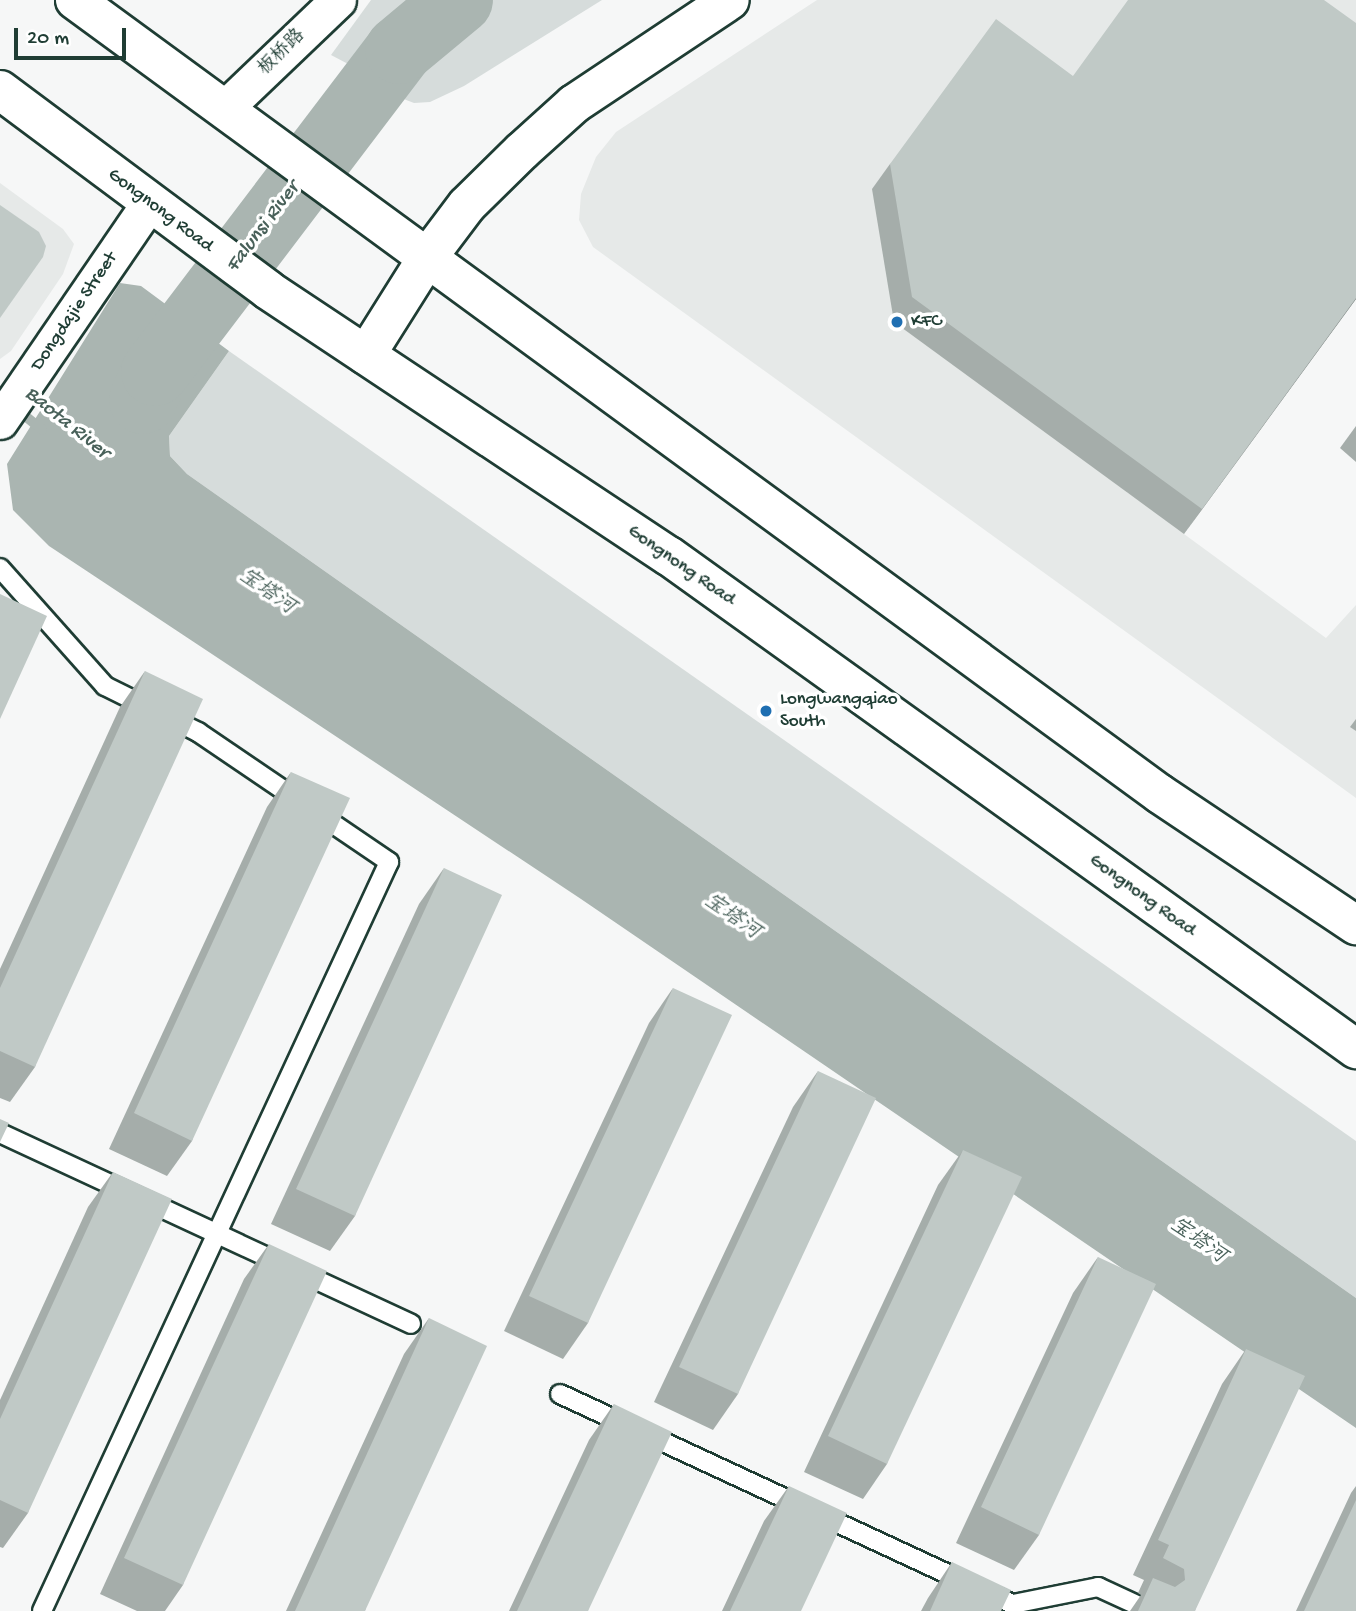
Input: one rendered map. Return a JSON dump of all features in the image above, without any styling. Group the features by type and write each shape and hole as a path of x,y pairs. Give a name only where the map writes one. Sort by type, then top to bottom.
{"main road":[{"path":"75,0 226,107 263,141 342,193 1160,794 1356,925"},
{"path":"366,355 427,258 467,205 574,104 730,0"},
{"name":"Gongnong Road","path":"0,90 268,290 669,556 1356,1049"}],"street":[{"name":"板桥路","path":"226,107 338,0"},
{"name":"Dongdajie Street","path":"0,421 149,203"}],"lane":[{"path":"0,568 105,686 198,732 388,862 42,1611"},
{"path":"0,1133 411,1324"},
{"path":"561,1394 1011,1608 1098,1587 1150,1611"}],"shaded area":[{"path":"371,0 417,0 350,65 331,55"},
{"path":"472,0 602,0 464,86 430,102 414,103 383,91"},
{"path":"817,0 1356,0 1356,235 1208,383 1265,424 1184,534 1326,638 1356,605 1356,798 593,247 579,220 581,194 596,157 616,132"},
{"path":"0,183 63,229 74,244 63,274 11,351 0,359"},
{"path":"229,351 1356,1141 1356,1298 187,474 170,456 169,436"}],"water":[{"path":"417,0 472,0 383,91 350,65"},
{"name":"宝塔河","path":"120,283 141,286 229,351 169,436 170,456 187,474 1356,1298 1356,1428 581,899 49,546 13,510 7,464"}],"building":[{"path":"1128,0 1324,0 1356,23 1356,298 1202,509 912,297 890,164 996,19 1073,76"},
{"path":"0,205 39,232 46,246 43,257 0,318"},
{"path":"0,594 47,616 0,719"},
{"path":"145,671 203,699 35,1067 0,1051 0,988"},
{"path":"291,772 350,798 192,1141 134,1113"},
{"path":"444,868 502,895 355,1216 296,1189"},
{"path":"673,988 732,1015 588,1323 529,1296"},
{"path":"818,1071 876,1098 738,1394 679,1367"},
{"path":"0,1119 9,1123 0,1142"},
{"path":"963,1150 1022,1177 887,1464 828,1436"},
{"path":"113,1172 172,1199 28,1513 0,1500 0,1419"},
{"path":"269,1244 327,1271 183,1585 124,1558"},
{"path":"1098,1257 1156,1284 1039,1535 981,1507"},
{"path":"429,1318 487,1346 365,1611 295,1611"},
{"path":"1246,1349 1305,1376 1195,1611 1138,1611 1153,1578 1175,1587 1185,1580 1184,1569 1163,1558 1169,1545 1158,1540"},
{"path":"614,1404 672,1432 588,1611 517,1611"},
{"path":"789,1486 847,1513 801,1611 730,1611"},
{"path":"1356,1500 1356,1611 1304,1611"},
{"path":"952,1562 1011,1590 1001,1611 930,1611"}],"waterway":[{"name":"Falunsi River","path":"143,400 155,372 399,50 459,0"},
{"name":"Baota River","path":"14,407 42,430"}],"place":[{"name":"KFC","path":"897,322"},
{"name":"Longwangqiao South","path":"766,711"}]}
